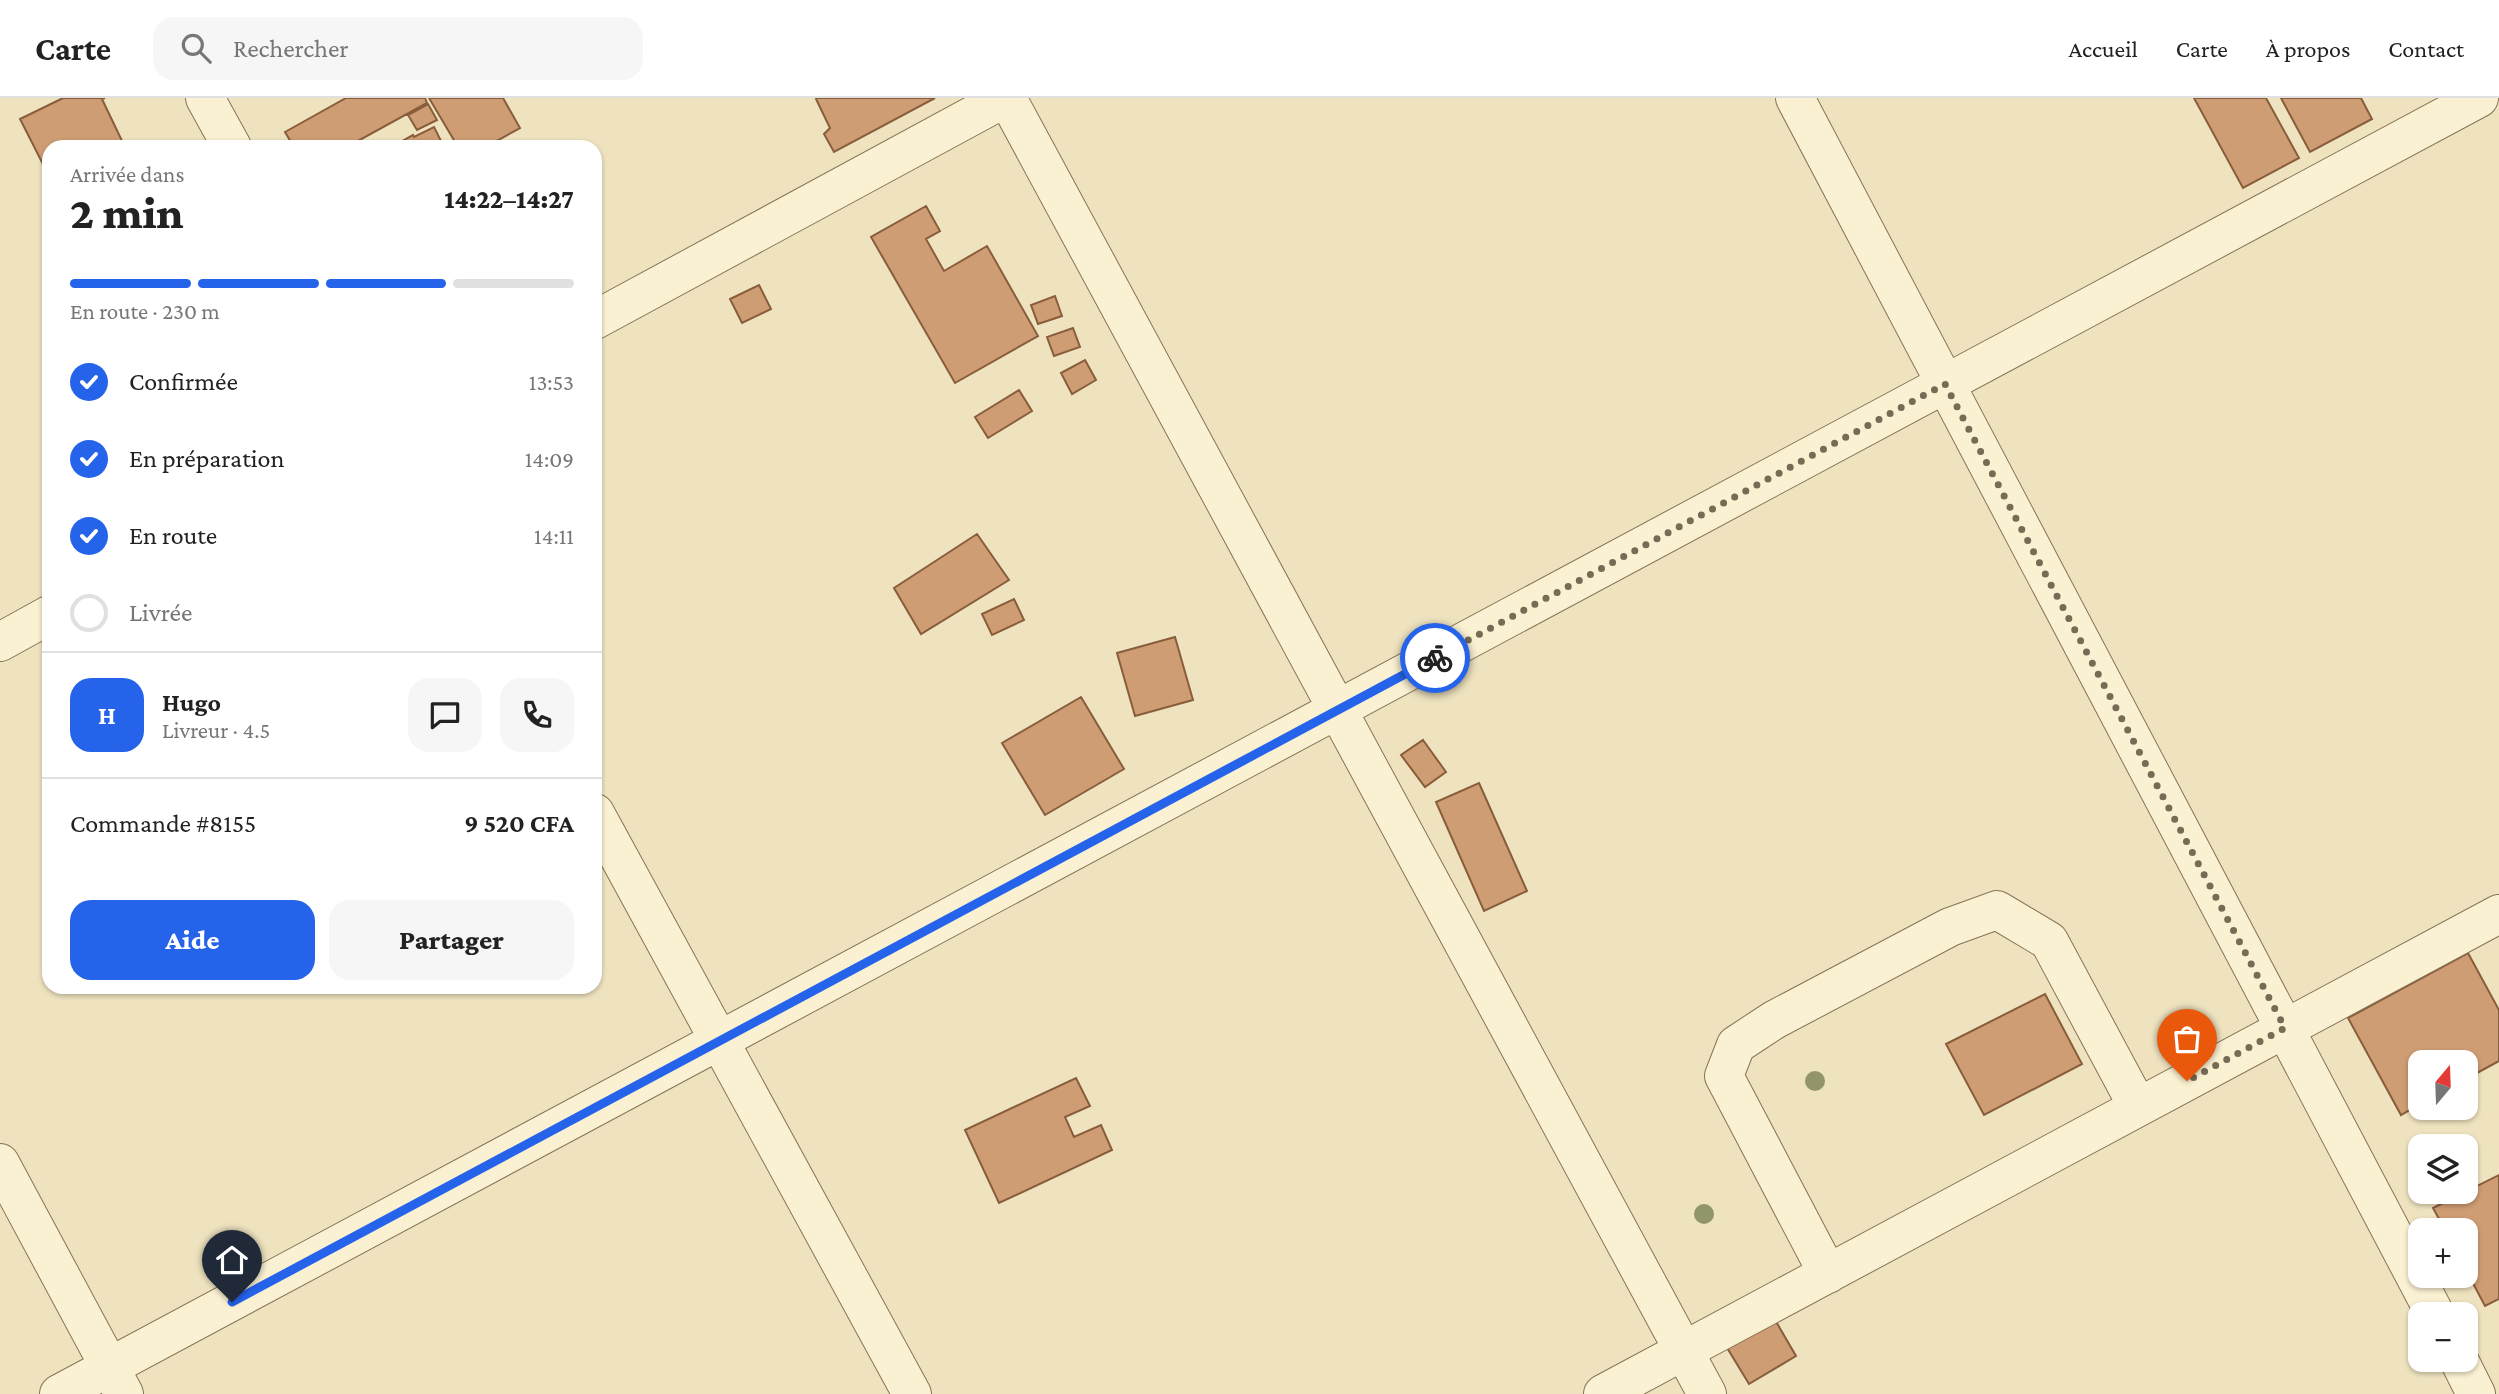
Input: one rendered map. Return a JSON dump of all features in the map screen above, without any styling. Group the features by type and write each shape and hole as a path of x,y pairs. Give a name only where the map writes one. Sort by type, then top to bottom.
{"street":[{"path":"205,98 228,140"},
{"path":"602,316 1006,98 1707,1394"},
{"path":"1795,98 2429,1302"},
{"path":"59,1394 117,1381 719,1041 2479,98"},
{"path":"0,642 42,619"},
{"path":"602,826 912,1394"},
{"path":"1828,1274 1724,1076 1736,1045 1774,1020 1950,927 1997,910 2049,941 2138,1107"},
{"path":"1603,1394 2499,914"},
{"path":"0,1163 117,1381"},
{"path":"2465,1372 2476,1394"}],"building":[{"path":"63,98 105,98 102,99 122,140 42,140 42,162 20,119"},
{"path":"346,98 425,98 427,103 360,140 290,140 285,132"},
{"path":"429,98 503,98 520,128 499,140 454,140"},
{"path":"935,98 834,152 824,134 830,128 816,99"},
{"path":"2194,98 2266,98 2299,158 2243,188"},
{"path":"2281,98 2361,98 2372,119 2310,152"},
{"path":"428,104 437,120 417,130 408,115"},
{"path":"434,127 440,140 404,140 413,135 414,137"},
{"path":"926,206 940,231 926,239 944,271 987,246 1038,336 955,383 871,237"},
{"path":"759,285 771,309 742,323 730,299"},
{"path":"1055,296 1062,316 1038,324 1031,305"},
{"path":"1073,328 1080,347 1054,356 1047,337"},
{"path":"1085,360 1096,380 1072,394 1061,373"},
{"path":"1019,390 1032,411 988,438 975,417"},
{"path":"977,534 1009,580 921,634 894,588"},
{"path":"1014,599 1024,620 992,635 982,614"},
{"path":"1175,637 1193,700 1135,716 1117,653"},
{"path":"1081,697 1124,769 1045,815 1002,743"},
{"path":"1423,740 1446,772 1425,787 1401,755"},
{"path":"1479,783 1527,891 1484,911 1436,802"},
{"path":"2468,953 2499,1010 2499,1061 2478,1072 2478,1050 2408,1050 2408,1111 2401,1115 2348,1018"},
{"path":"2045,994 2082,1064 1984,1115 1946,1044"},
{"path":"1076,1078 1090,1106 1065,1117 1074,1137 1101,1125 1112,1150 999,1203 965,1130"},
{"path":"2499,1175 2499,1299 2485,1306 2476,1288 2478,1288 2478,1218 2438,1218 2433,1208 2441,1204 2478,1204 2478,1186"},
{"path":"1774,1318 1796,1356 1749,1384 1726,1346"}],"way so far":[{"path":"1435,658 1945,384 2285,1028 2187,1081"}],"route":[{"path":"232,1302 1435,658"}]}
